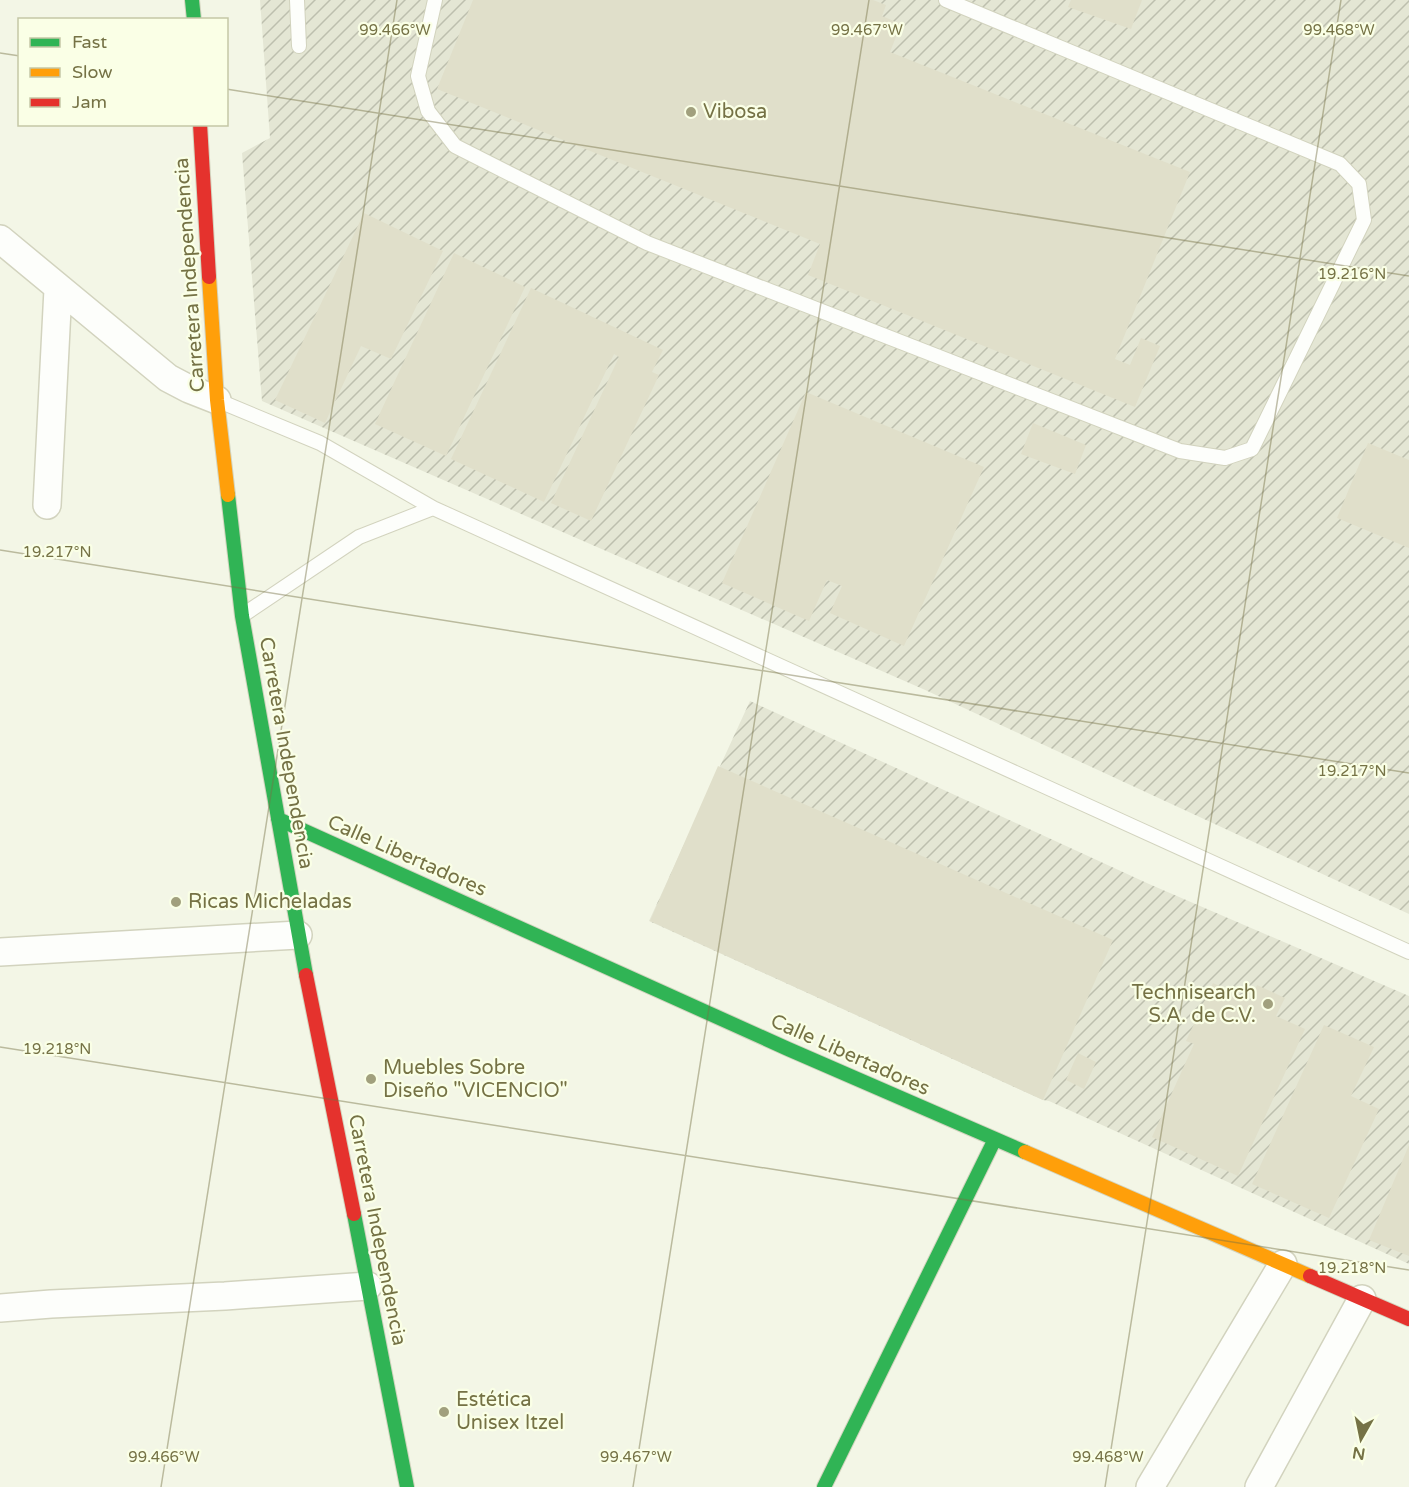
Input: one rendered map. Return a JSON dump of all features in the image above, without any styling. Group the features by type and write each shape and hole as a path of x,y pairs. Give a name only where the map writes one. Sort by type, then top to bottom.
{"street":[{"path":"192,0 194,18"},
{"name":"Carretera Independencia","path":"200,126 218,400 242,616 298,935 407,1487"},
{"path":"0,239 168,378 218,400"},
{"path":"47,505 58,289"},
{"name":"Calle Libertadores","path":"279,819 788,1049 1409,1319"},
{"path":"0,952 298,935"},
{"path":"824,1487 995,1139"},
{"path":"1150,1487 1283,1264"},
{"path":"0,1308 368,1286"},
{"path":"1258,1487 1362,1299"}],"lane":[{"path":"297,0 299,45"},
{"path":"435,0 418,76 428,111 455,146 647,243 1180,451 1225,458 1252,449 1364,220 1359,184 1340,164 945,0"},
{"path":"218,400 320,443 434,508 1409,952"},
{"path":"242,616 358,537 434,508"}],"shaded area":[{"path":"260,0 1409,0 1409,914 923,689 262,401 242,153 270,138"},
{"path":"750,701 1149,884 1409,996 1409,1264 649,921"}],"building":[{"path":"473,0 873,0 886,5 882,16 901,24 890,52 1190,172 1115,359 1130,365 1141,338 1160,346 1135,407 808,275 820,244 437,89"},
{"path":"1071,0 1142,0 1131,29 1068,7"},
{"path":"364,213 443,251 391,359 361,346 325,423 275,400"},
{"path":"454,253 525,287 446,456 375,424"},
{"path":"531,288 663,350 652,372 659,375 591,521 551,503 619,357 614,354 544,502 451,459"},
{"path":"806,392 984,467 904,646 830,613 842,586 827,580 809,621 722,583"},
{"path":"1033,423 1086,445 1075,474 1021,454"},
{"path":"1368,443 1409,460 1409,548 1337,518"},
{"path":"718,766 1113,940 1043,1100 650,921"},
{"path":"1213,983 1251,1000 1257,985 1285,998 1276,1016 1305,1029 1238,1176 1152,1137 1194,1044 1186,1041"},
{"path":"1324,1025 1374,1047 1351,1096 1379,1109 1329,1218 1252,1184"},
{"path":"1078,1053 1096,1062 1084,1089 1066,1080"},
{"path":"1409,1145 1409,1256 1369,1240"}],"traffic: fast":[{"path":"192,0 194,18"},
{"path":"228,495 242,616 306,975"},
{"path":"278,819 788,1049 1025,1152"},
{"path":"824,1487 995,1139"},
{"path":"354,1214 407,1487"}],"traffic: slow":[{"path":"209,277 217,400 228,495"},
{"path":"1025,1152 1310,1276"}],"traffic: jam":[{"path":"200,126 209,277"},
{"path":"306,975 354,1214"},
{"path":"1310,1276 1409,1319"}],"place":[{"name":"Vibosa","path":"691,112"},
{"name":"Ricas Micheladas","path":"176,902"},
{"name":"Technisearch S.A. de C.V.","path":"1268,1004"},
{"name":"Muebles Sobre Diseño \"VICENCIO\"","path":"371,1079"},
{"name":"Estética Unisex Itzel","path":"444,1412"}]}
